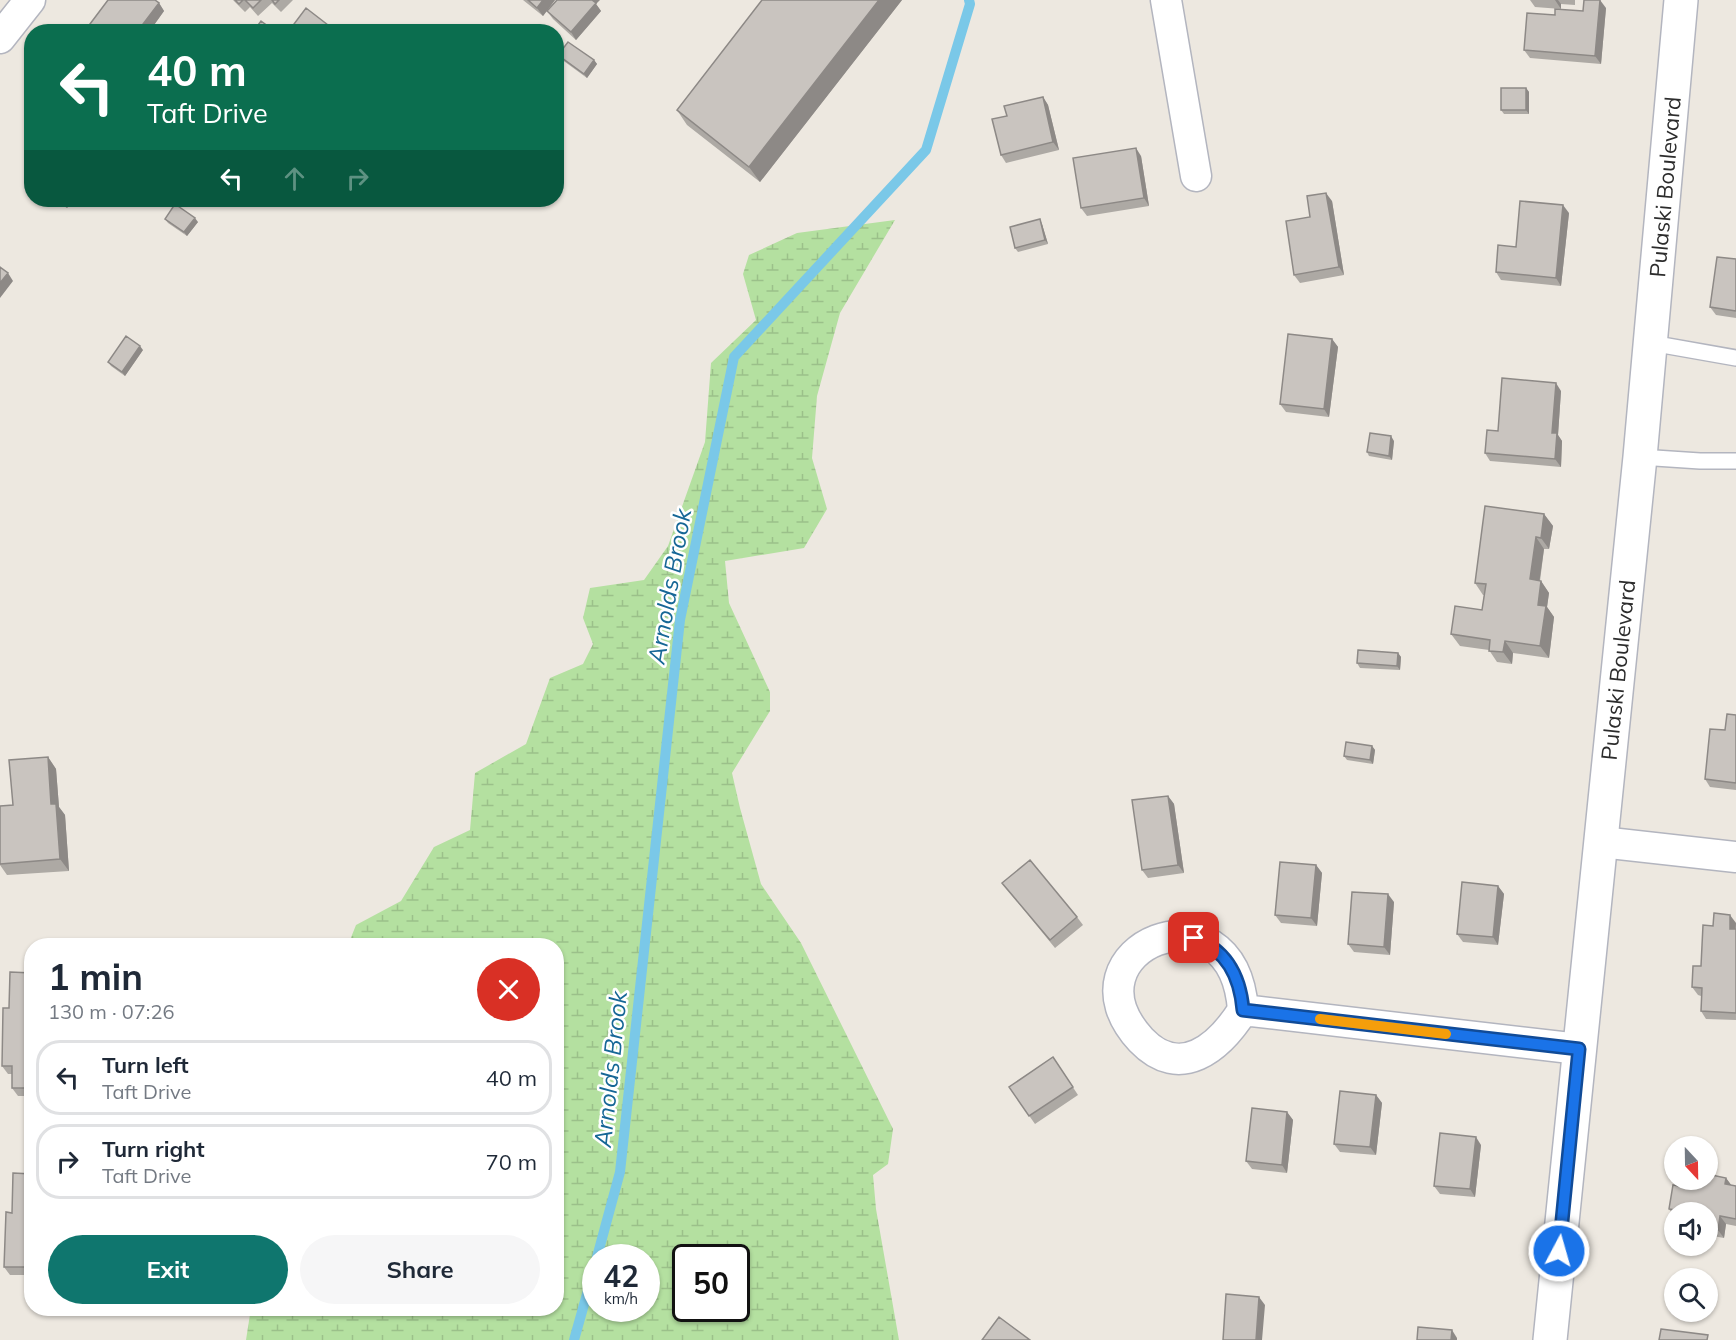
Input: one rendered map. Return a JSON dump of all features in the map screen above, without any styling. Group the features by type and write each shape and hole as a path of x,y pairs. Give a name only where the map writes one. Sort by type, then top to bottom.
{"main road":[{"name":"Pulaski Boulevard","path":"1550,1340 1640,457 1681,0"}],"street":[{"path":"0,38 30,0"},
{"path":"1166,0 1196,177"},
{"path":"1601,842 1736,856"},
{"path":"1178,936 1208,943 1220,951 1229,965 1242,994 1243,1010 1231,1029 1201,1055 1177,1059 1153,1052 1133,1030 1124,1015 1119,999 1123,967 1144,945 1158,939 1178,936"},
{"path":"1243,1010 1579,1049"}],"lane":[{"path":"1651,343 1736,358"},
{"path":"1640,457 1736,461"}],"green space":[{"path":"895,220 840,313 817,396 812,458 827,509 804,548 725,561 729,603 770,692 770,711 732,773 761,884 801,943 893,1129 888,1164 873,1175 876,1209 899,1340 246,1340 250,1316 564,1316 564,938 351,938 356,925 401,901 434,847 470,830 475,773 526,744 550,678 583,664 593,644 583,618 590,588 644,580 668,546 705,442 711,363 756,320 743,274 749,255 797,233"}],"building":[{"path":"108,0 155,0 159,3 143,24 90,24"},
{"path":"245,0 261,0 253,8"},
{"path":"528,0 543,0 537,8"},
{"path":"557,0 592,0 596,3 571,32 547,11"},
{"path":"762,0 879,0 749,167 677,110"},
{"path":"1584,0 1600,0 1595,56 1524,50 1527,13 1555,15 1555,9 1583,11"},
{"path":"306,8 327,24 294,24"},
{"path":"568,42 594,60 584,74 564,59 564,47"},
{"path":"1501,88 1526,88 1526,110 1501,110"},
{"path":"1043,97 1053,142 1001,155 992,119 1007,116 1004,106"},
{"path":"1136,148 1144,198 1081,208 1073,158"},
{"path":"1326,193 1339,267 1294,275 1286,221 1310,217 1307,196"},
{"path":"1520,201 1563,205 1556,278 1496,272 1498,245 1516,247"},
{"path":"173,207 179,207 195,218 184,232 165,219"},
{"path":"1040,219 1045,240 1015,248 1010,227"},
{"path":"1717,257 1736,259 1736,311 1710,307"},
{"path":"0,267 8,273 0,283"},
{"path":"1288,334 1332,339 1324,409 1280,404"},
{"path":"126,336 140,346 122,372 108,362"},
{"path":"1502,378 1556,383 1552,433 1557,433 1555,459 1485,453 1487,430 1498,431"},
{"path":"1370,433 1391,436 1389,456 1367,452"},
{"path":"1485,506 1544,514 1541,538 1536,537 1530,579 1541,581 1538,605 1546,606 1540,646 1505,641 1503,652 1489,651 1490,640 1451,634 1455,606 1482,610 1486,584 1475,583"},
{"path":"1358,650 1398,653 1397,666 1357,663"},
{"path":"1727,714 1736,715 1736,783 1705,779 1710,729 1725,730"},
{"path":"1346,742 1372,746 1370,760 1344,756"},
{"path":"48,757 51,804 56,804 60,859 0,864 0,806 13,805 9,760"},
{"path":"1168,796 1178,865 1142,870 1132,800"},
{"path":"1030,860 1077,917 1050,940 1002,883"},
{"path":"1280,862 1316,865 1311,918 1275,915"},
{"path":"1462,882 1498,886 1493,937 1457,934"},
{"path":"1352,892 1388,894 1384,947 1348,944"},
{"path":"1714,913 1730,915 1730,929 1736,929 1736,1013 1701,1011 1702,988 1692,987 1693,966 1701,966 1703,925 1713,926"},
{"path":"10,972 24,973 24,1088 12,1088 12,1066 2,1066 3,1008 9,1008"},
{"path":"1053,1057 1073,1087 1029,1116 1009,1087"},
{"path":"1340,1091 1376,1095 1370,1147 1334,1144"},
{"path":"1252,1108 1287,1112 1282,1165 1246,1161"},
{"path":"1440,1133 1476,1137 1470,1189 1434,1186"},
{"path":"13,1173 24,1174 24,1267 4,1267 6,1212 12,1213"},
{"path":"1718,1176 1726,1178 1725,1184 1736,1186 1736,1219 1720,1216 1718,1230 1718,1202 1670,1202 1672,1190 1718,1190"},
{"path":"1226,1294 1259,1297 1256,1340 1223,1340"},
{"path":"999,1317 1030,1340 982,1340"},
{"path":"1418,1327 1452,1330 1451,1340 1417,1340"},
{"path":"1661,1329 1708,1335 1707,1340 1659,1340"}],"waterway":[{"name":"Arnolds Brook","path":"601,1244 620,1172 680,620 734,357 926,150 970,4 969,0"},
{"name":"Arnolds Brook","path":"574,1340 582,1312"}],"slow traffic":[{"path":"1320,1019 1446,1034"}],"route":[{"path":"1194,938 1220,951 1242,994 1243,1010 1579,1049 1559,1251"}]}
